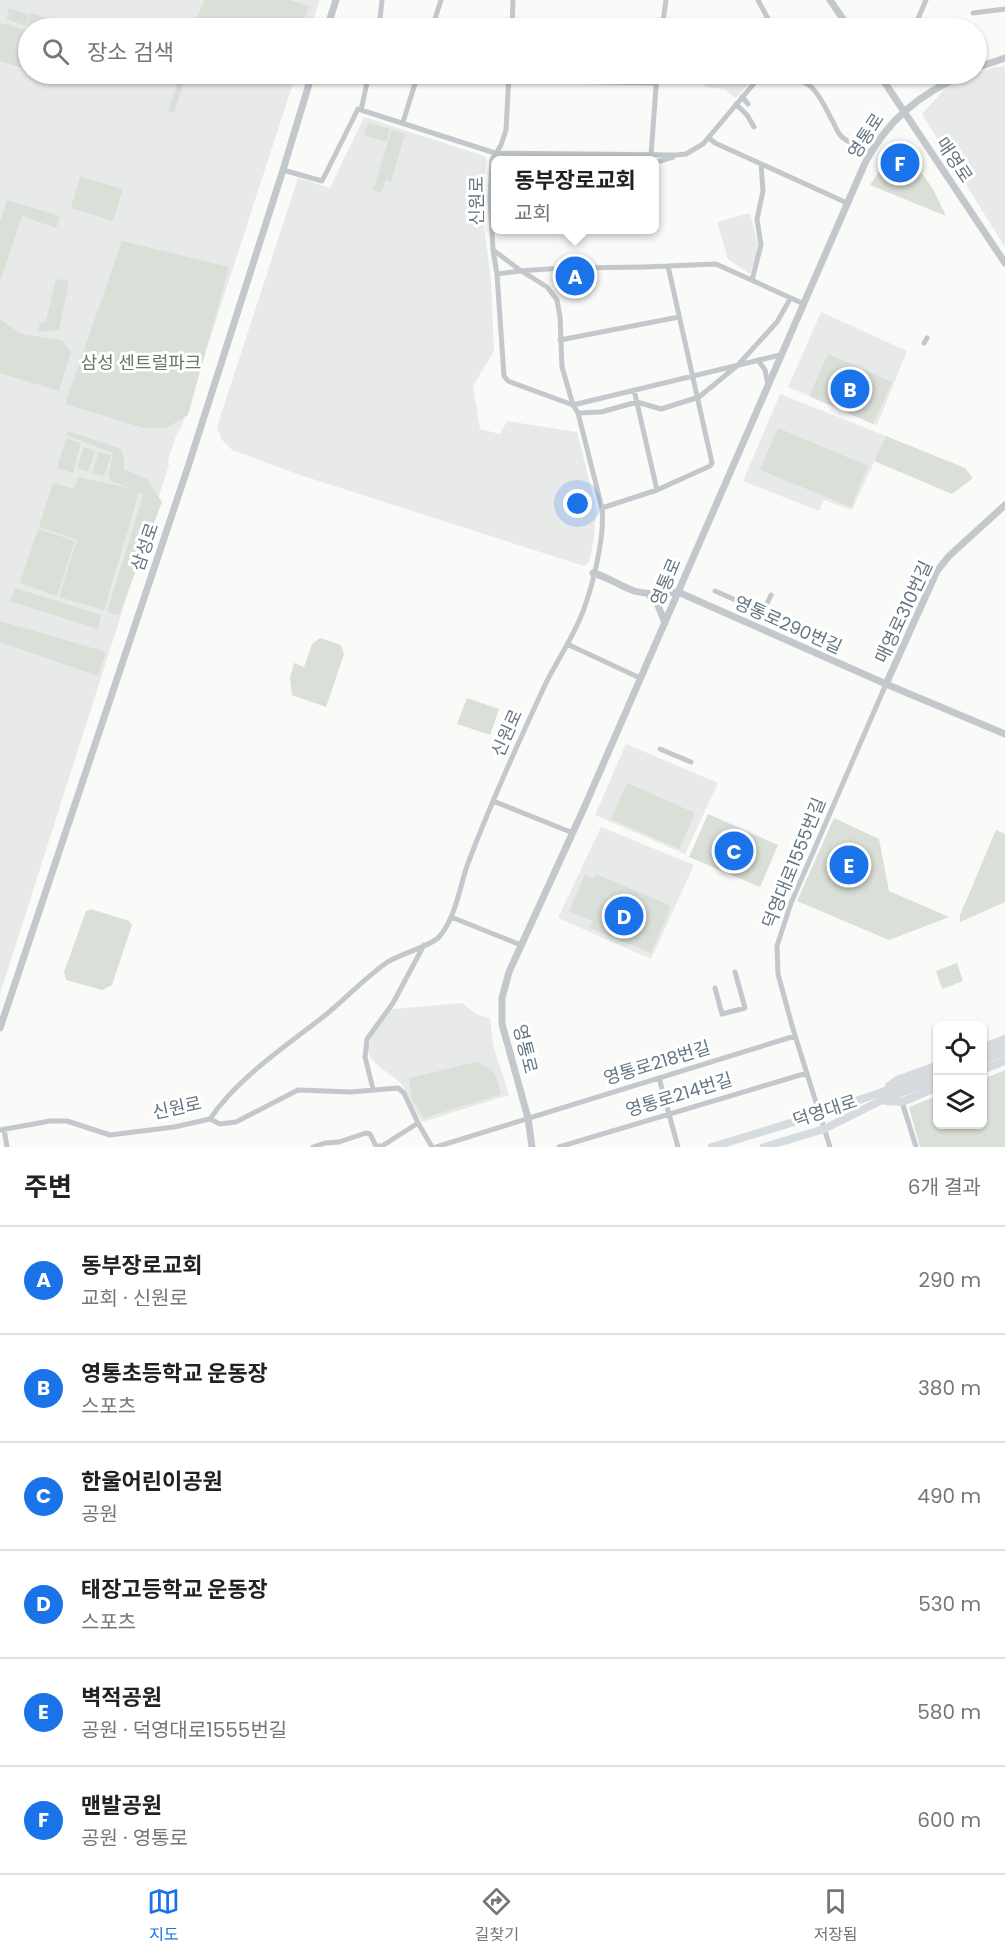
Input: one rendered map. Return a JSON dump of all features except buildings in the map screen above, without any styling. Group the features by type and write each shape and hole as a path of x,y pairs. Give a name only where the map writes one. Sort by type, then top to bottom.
{"main road":[{"path":"987,1046 1005,1039"},
{"path":"987,1052 1005,1046"},
{"path":"987,1059 1005,1052"},
{"path":"987,1068 1005,1061"},
{"path":"880,1097 897,1080 933,1067"},
{"name":"덕영대로","path":"764,1147 824,1129 880,1097 933,1074"},
{"name":"덕영대로","path":"712,1147 933,1081"},
{"path":"880,1097 902,1102 933,1089"}],"street":[{"path":"330,18 336,0"},
{"path":"380,18 382,0"},
{"path":"435,18 441,0"},
{"path":"512,18 513,0"},
{"path":"663,18 666,0"},
{"path":"758,0 767,18"},
{"path":"830,0 842,18"},
{"path":"918,18 926,0"},
{"path":"973,13 1005,9"},
{"path":"987,64 1005,58"},
{"name":"삼성로","path":"0,1028 188,467 309,84"},
{"path":"361,110 367,84"},
{"path":"403,122 415,84"},
{"name":"신원로","path":"494,156 501,145 506,130 509,84"},
{"path":"651,155 656,84"},
{"path":"659,162 697,148 709,138 753,84"},
{"path":"808,84 818,94 840,135 852,144 870,152"},
{"name":"영통로","path":"532,1147 528,1118 502,1024 502,998 509,972 573,833 870,152 888,126 903,111 942,84"},
{"name":"매영로","path":"886,85 1005,263"},
{"path":"742,97 748,104"},
{"path":"736,104 747,115 754,127"},
{"path":"283,170 322,181 358,109 495,153 568,156"},
{"path":"709,138 847,203"},
{"path":"640,156 676,155"},
{"path":"752,280 761,245 757,219 763,191 761,164"},
{"name":"신원로","path":"491,175 491,210"},
{"name":"신원로","path":"2,1129 50,1121 67,1121 110,1135 174,1127 210,1119 222,1102 250,1076 331,1011 365,978 395,957 437,940 450,922 459,888 480,831 547,681 575,632 586,604 603,523 602,508 578,413 573,405 562,367 560,317 555,296 547,287 493,250 492,234"},
{"path":"493,250 506,379 573,405 780,355"},
{"path":"497,274 520,270 716,264 804,304"},
{"path":"602,508 657,490 710,466 712,463 668,266"},
{"path":"578,413 601,412 637,402 661,409 699,397 738,365 777,322 790,299"},
{"path":"560,340 679,317"},
{"path":"758,360 765,370 768,385"},
{"path":"634,390 657,490"},
{"name":"매영로310번길","path":"886,684 937,571 949,556 1005,505"},
{"path":"593,573 614,580 631,590 648,594 678,592"},
{"path":"715,591 763,612 771,595"},
{"name":"영통로290번길","path":"678,592 1005,734"},
{"path":"648,594 657,603 665,623"},
{"path":"567,644 640,678"},
{"name":"덕영대로1555번길","path":"830,1147 778,974 777,946 791,903 886,684"},
{"path":"660,749 690,762"},
{"path":"493,801 573,833"},
{"path":"451,917 521,945"},
{"path":"373,1089 365,1057 367,1039 393,1003 424,945"},
{"path":"715,988 722,1014 745,1008 735,972"},
{"name":"영통로218번길","path":"434,1147 795,1036"},
{"name":"영통로214번길","path":"559,1147 807,1072"},
{"path":"659,1078 678,1147"},
{"path":"210,1119 220,1124 236,1122 298,1090 351,1092 398,1088 404,1093 418,1123 434,1147"},
{"path":"902,1102 916,1147"},
{"path":"313,1147 339,1142 366,1133 370,1134 376,1146 382,1146 418,1123"},
{"path":"2,1129 7,1147"}],"shaded area":[{"path":"0,0 320,0 314,18 18,18 18,84 293,84 181,428 177,433 168,461 169,465 0,994"},
{"path":"1005,66 1005,247 922,114 949,84 987,84 987,69"},
{"path":"703,84 747,84 736,98 724,89 706,87"},
{"path":"364,117 484,156 486,159 482,212 491,280 494,351 473,386 480,429 500,434 507,421 577,432 596,508 594,538 589,563 584,566 297,474 232,450 222,440 217,427 298,178 330,188"},
{"path":"750,213 759,249 750,274 728,259 717,222"},
{"path":"821,312 907,351 877,425 788,387"},
{"path":"780,394 886,436 852,510 824,500 819,511 743,481"},
{"path":"626,744 718,783 685,854 595,815"},
{"path":"601,827 694,865 651,959 558,918"},
{"path":"462,1003 476,1014 490,1018 493,1045 509,1095 422,1122 402,1084 376,1064 366,1050 374,1032 384,1017 393,1009"}],"green space":[{"path":"204,0 289,0 309,6 305,18 198,18"},
{"path":"9,8 29,15 28,18 18,18 18,23 6,19"},
{"path":"31,13 48,18 30,18"},
{"path":"0,23 18,28 18,67 0,61"},
{"path":"177,84 183,84 174,113 168,111"},
{"path":"368,123 390,129 387,142 364,135"},
{"path":"392,130 405,134 391,182 386,180 381,193 373,190"},
{"path":"899,141 933,189 946,216 870,185"},
{"path":"80,177 123,189 113,221 71,208"},
{"path":"7,200 60,216 56,228 22,216 0,282 0,222"},
{"name":"삼성 센트럴파크","path":"122,241 229,267 188,415 166,428 144,428 65,404"},
{"path":"56,279 69,281 59,330 38,332 40,323 46,321"},
{"path":"0,319 21,334 62,340 71,352 59,391 0,373"},
{"path":"828,354 892,382 873,424 809,396"},
{"path":"778,428 868,466 851,507 760,470"},
{"path":"68,431 121,449 124,469 147,479 162,502 119,615 107,612 143,495 139,492 104,610 59,597 77,540 39,527 53,483 74,489 78,477 133,489 110,481 113,453 66,435"},
{"path":"886,436 965,468 973,478 952,494 874,461"},
{"path":"66,438 81,443 73,473 57,468"},
{"path":"84,447 95,451 88,472 77,468"},
{"path":"99,452 111,455 104,476 92,473"},
{"path":"38,529 75,541 57,596 20,583"},
{"path":"15,588 101,615 98,629 10,601"},
{"path":"0,621 106,652 98,676 0,642"},
{"path":"320,638 341,645 344,654 326,707 292,695 290,677 294,663 304,667 312,644"},
{"path":"467,698 499,709 490,735 457,724"},
{"path":"627,783 695,813 679,849 611,819"},
{"path":"708,814 778,845 760,887 689,857"},
{"path":"834,818 879,839 889,891 949,917 889,940 797,901"},
{"path":"996,830 1005,834 1005,902 960,922 960,915"},
{"path":"596,874 671,906 651,953 590,928 593,921 569,911 585,875 594,879"},
{"path":"91,909 129,921 132,925 112,985 102,990 66,980 64,972 86,911"},
{"path":"957,963 963,981 942,989 936,971"},
{"path":"477,1062 494,1074 501,1094 424,1118 412,1099 409,1078"},
{"path":"1005,1070 1005,1147 920,1147 909,1107 933,1098 933,1129 987,1129 987,1077"}],"place":[{"name":"맨발공원","path":"900,163"},
{"name":"동부장로교회","path":"575,276"},
{"name":"영통초등학교 운동장","path":"850,389"},
{"name":"한울어린이공원","path":"734,851"},
{"name":"벽적공원","path":"849,865"},
{"name":"태장고등학교 운동장","path":"624,916"}]}
